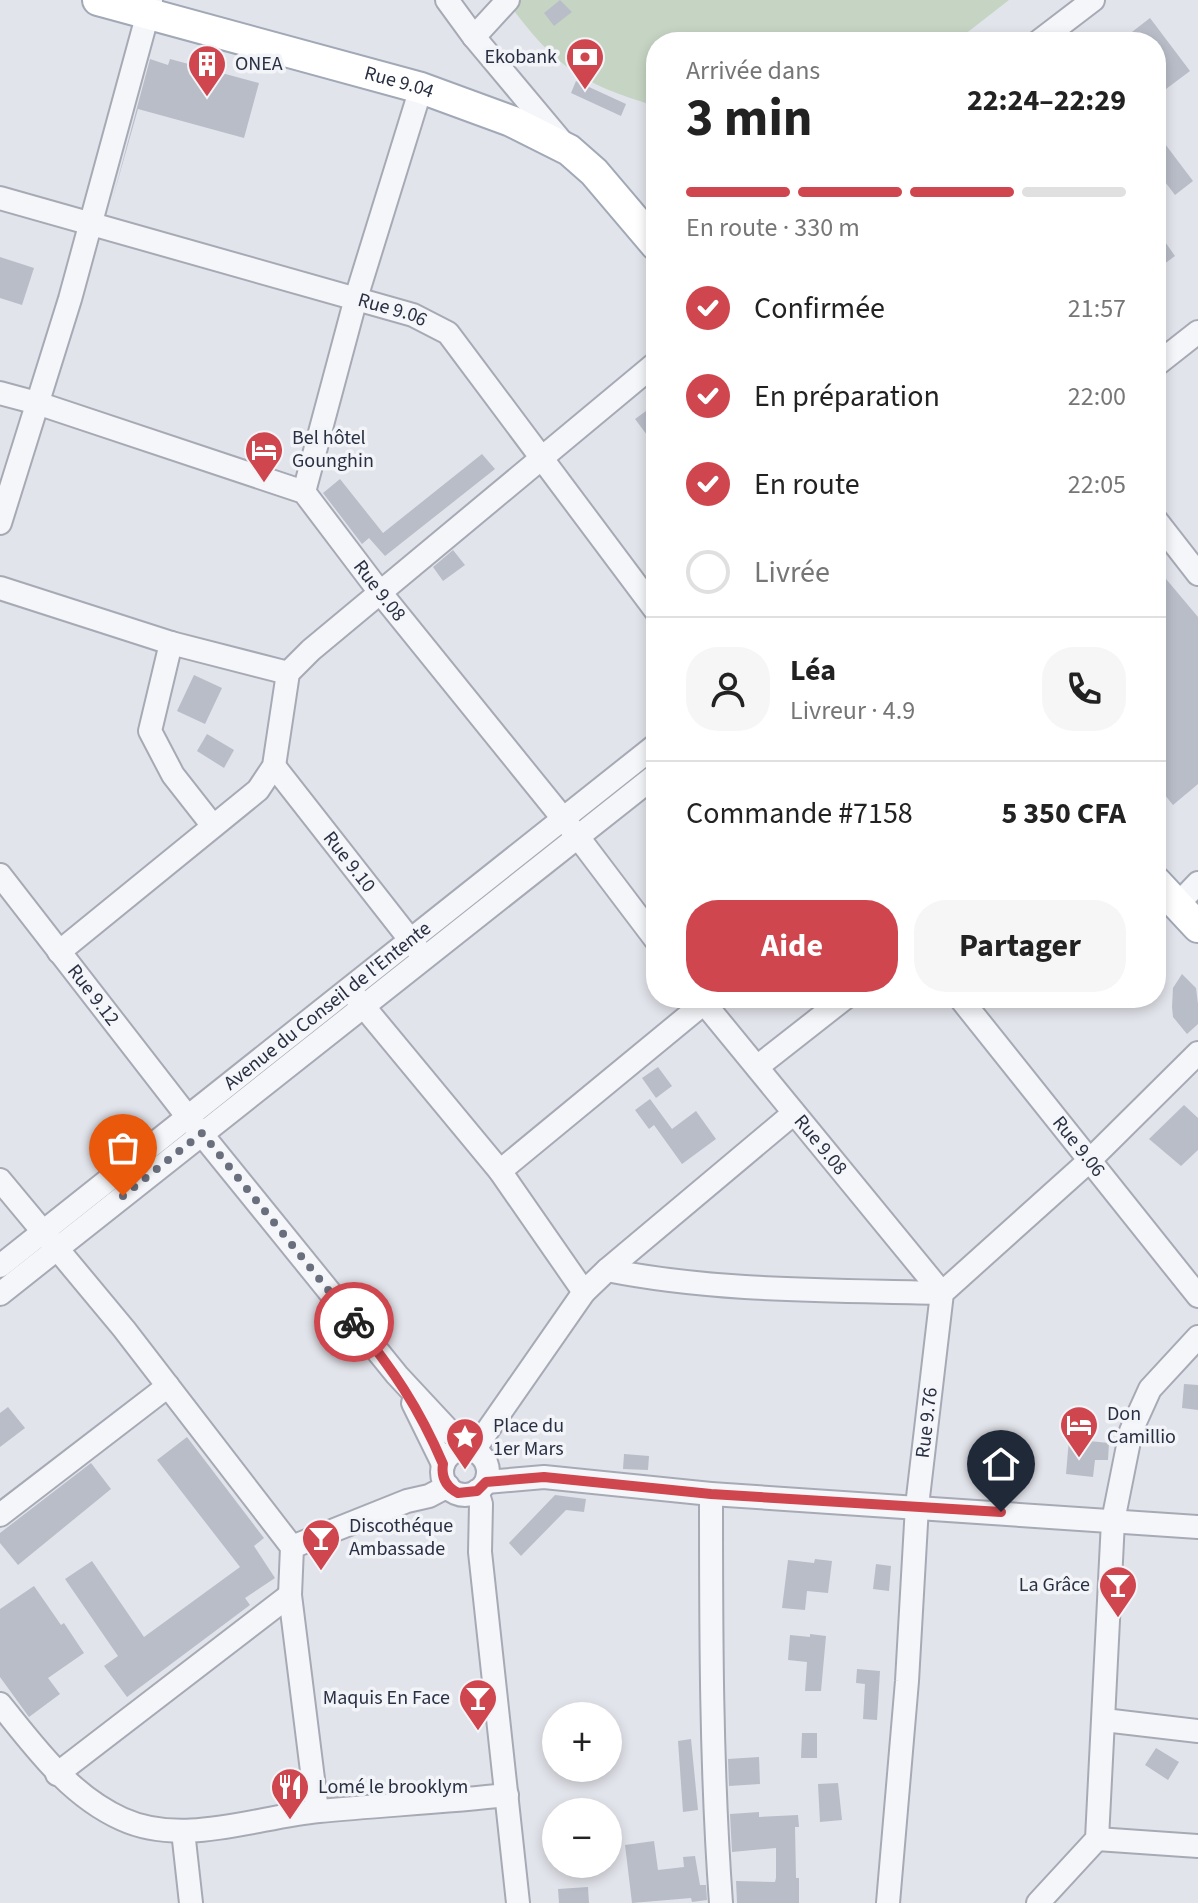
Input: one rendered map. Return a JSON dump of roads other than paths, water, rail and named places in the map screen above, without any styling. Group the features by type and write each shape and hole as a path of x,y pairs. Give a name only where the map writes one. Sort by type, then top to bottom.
{"main road":[{"name":"Rue 9.04","path":"98,0 150,7 421,88 485,111 569,150 594,172 646,233"},
{"path":"1166,894 1198,927"}],"street":[{"path":"474,37 510,0"},
{"path":"1051,32 1093,0"},
{"path":"451,2 474,37 569,150"},
{"path":"0,523 70,299 150,7"},
{"path":"0,393 304,492 356,298 421,88"},
{"name":"Rue 9.06","path":"0,198 413,315 448,333 646,598"},
{"path":"1166,357 1198,332"},
{"path":"59,952 258,790 274,766 288,673 311,650 646,371"},
{"name":"Rue 9.08","path":"304,492 646,927"},
{"path":"1166,533 1198,574"},
{"path":"0,588 171,643 288,673"},
{"path":"171,643 150,731 173,775 213,826"},
{"name":"Avenue du Conseil de l'Entente","path":"0,1294 49,1241 571,828 646,755"},
{"name":"Rue 9.10","path":"274,766 418,949"},
{"name":"Avenue du Conseil de l'Entente","path":"571,828 646,781"},
{"name":"Rue 9.12","path":"0,875 194,1125 397,1375 465,1473"},
{"path":"1176,906 1198,883"},
{"path":"356,997 500,1171 584,1292"},
{"path":"500,1171 694,1008"},
{"name":"Rue 9.08","path":"708,1008 942,1293"},
{"path":"757,1067 832,1008"},
{"name":"Rue 9.06","path":"968,1008 1198,1296"},
{"path":"607,1270 665,1281 797,1290 942,1293 1089,1161 1198,1053"},
{"path":"292,1547 407,1501 429,1496 465,1473 584,1292 794,1113"},
{"path":"0,1180 168,1386 292,1547 290,1595 317,1811"},
{"name":"Avenue du Conseil de l'Entente","path":"0,1266 49,1241"},
{"name":"Rue 9.76","path":"888,1903 907,1681 917,1506 942,1293"},
{"path":"1038,1903 1097,1839 1113,1521 1131,1431 1150,1389 1198,1337"},
{"path":"0,1515 168,1386"},
{"path":"465,1473 544,1477 711,1494 1198,1527"},
{"path":"465,1473 467,1509 480,1552 518,1903"},
{"path":"711,1494 711,1701 714,1815 721,1903"},
{"path":"57,1774 290,1595"},
{"path":"0,1705 57,1774 99,1806 144,1827 183,1831 317,1811 507,1795"},
{"path":"1104,1720 1198,1731"},
{"path":"183,1831 191,1903"},
{"path":"1097,1839 1198,1846"}],"place":[{"name":"Ekobank","path":"585,91"},
{"name":"ONEA","path":"207,98"},
{"name":"Bel hôtel Gounghin","path":"264,484"},
{"name":"Don Camillio","path":"1079,1459"},
{"name":"Place du 1er Mars","path":"465,1471"},
{"name":"Discothéque Ambassade","path":"321,1572"},
{"name":"La Grâce","path":"1118,1619"},
{"name":"Maquis En Face","path":"478,1732"},
{"name":"Lomé le brooklym","path":"290,1821"}]}
